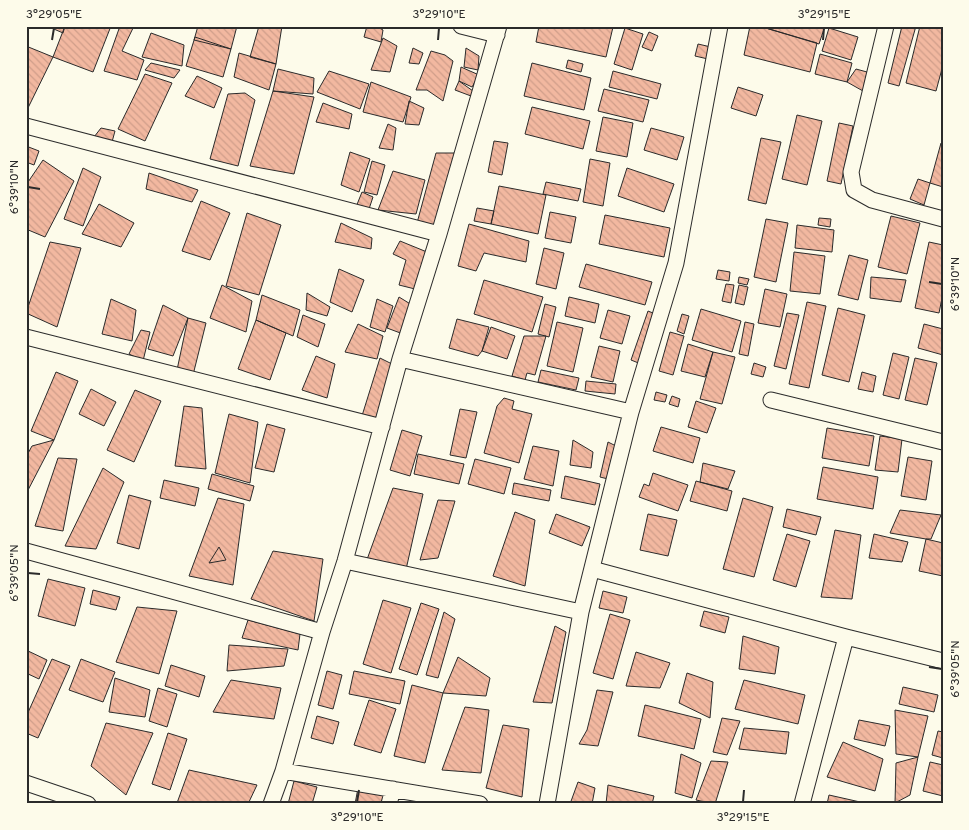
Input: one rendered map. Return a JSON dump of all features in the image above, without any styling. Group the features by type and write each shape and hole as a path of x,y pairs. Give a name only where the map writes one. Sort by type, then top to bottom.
{"street":[{"path":"270,804 283,771 322,632 345,561 400,358 498,30 461,26"},
{"path":"547,804 581,612 631,412 676,263 720,26"},
{"path":"886,26 851,172 854,190 872,200 943,219"},
{"path":"26,126 438,234"},
{"path":"26,336 382,427"},
{"path":"400,358 631,412"},
{"path":"770,400 943,442"},
{"path":"26,551 322,632"},
{"path":"345,561 581,612"},
{"path":"592,569 943,661"},
{"path":"802,804 846,637"},
{"path":"283,771 480,804"},
{"path":"26,783 88,804"},
{"path":"389,804 393,789"}],"building":[{"path":"47,26 65,26 63,33"},
{"path":"65,26 111,26 93,72 53,57"},
{"path":"120,26 134,26 122,51 144,60 137,80 104,71"},
{"path":"198,26 237,26 231,49 194,40"},
{"path":"259,26 282,26 276,64 250,57"},
{"path":"367,26 376,26 383,30 381,42 364,37"},
{"path":"539,26 613,27 606,57 536,42"},
{"path":"750,26 759,26 817,43 810,72 744,55"},
{"path":"759,26 825,26 819,44"},
{"path":"902,26 916,26 899,86 888,83"},
{"path":"920,26 943,26 943,65 936,91 906,83"},
{"path":"625,28 643,34 632,70 614,64"},
{"path":"829,28 858,37 851,60 822,51"},
{"path":"649,32 658,36 652,51 642,47"},
{"path":"151,33 184,45 182,66 142,57"},
{"path":"195,37 231,49 223,77 186,66"},
{"path":"383,38 397,46 390,72 371,70"},
{"path":"698,44 711,47 708,59 695,56"},
{"path":"26,46 53,57 26,112"},
{"path":"413,48 423,53 419,64 409,63"},
{"path":"466,48 479,56 478,70 464,67"},
{"path":"431,51 445,55 453,61 443,101 427,90 416,90"},
{"path":"239,53 276,64 269,90 234,77"},
{"path":"820,54 852,63 847,82 815,74"},
{"path":"568,60 583,64 581,72 566,68"},
{"path":"151,63 180,70 174,78 145,70"},
{"path":"532,63 591,78 584,110 524,96"},
{"path":"461,67 479,75 472,87 459,81"},
{"path":"278,69 314,78 313,94 273,91"},
{"path":"856,69 867,72 863,91 847,82"},
{"path":"329,71 369,84 360,109 317,92"},
{"path":"613,71 661,84 657,99 609,87"},
{"path":"145,74 172,83 145,141 118,129"},
{"path":"197,76 222,88 214,108 185,96"},
{"path":"459,81 473,91 471,96 455,90"},
{"path":"371,82 411,97 403,122 363,112"},
{"path":"738,87 763,95 756,116 731,108"},
{"path":"604,89 649,100 643,122 598,111"},
{"path":"273,91 314,97 294,174 250,166"},
{"path":"245,93 255,100 238,166 210,159 228,94"},
{"path":"409,101 424,108 419,125 405,124"},
{"path":"323,103 352,114 349,129 316,122"},
{"path":"532,107 590,121 583,149 525,134"},
{"path":"797,115 822,121 807,185 782,179"},
{"path":"603,117 633,123 627,157 596,151"},
{"path":"839,123 853,126 841,184 827,181"},
{"path":"388,124 396,128 393,150 379,148"},
{"path":"101,128 115,131 112,142 94,137"},
{"path":"651,128 684,137 677,160 644,150"},
{"path":"761,138 781,142 766,204 748,200"},
{"path":"494,141 508,143 502,175 488,172"},
{"path":"941,143 943,143 943,187 930,183"},
{"path":"26,146 39,151 34,165 26,162"},
{"path":"350,152 370,159 359,192 341,185"},
{"path":"436,153 455,153 436,226 417,223"},
{"path":"590,159 610,163 603,206 583,202"},
{"path":"43,160 74,181 45,237 26,229 26,185"},
{"path":"372,161 385,165 377,195 364,192"},
{"path":"83,168 101,177 83,226 64,219"},
{"path":"627,168 674,184 664,212 618,196"},
{"path":"393,171 425,180 416,214 378,210"},
{"path":"149,173 198,190 192,202 146,189"},
{"path":"918,179 930,183 924,205 910,199"},
{"path":"546,182 581,189 578,201 543,194"},
{"path":"499,186 546,195 538,234 491,224"},
{"path":"362,192 373,197 368,212 356,207"},
{"path":"201,201 230,213 210,260 182,251"},
{"path":"99,204 134,223 121,247 82,234"},
{"path":"477,208 494,211 491,224 474,221"},
{"path":"550,212 576,217 571,243 545,238"},
{"path":"247,213 281,225 259,295 226,286"},
{"path":"605,215 670,228 664,257 599,244"},
{"path":"891,216 920,223 907,274 878,267"},
{"path":"819,218 831,219 830,227 818,225"},
{"path":"766,219 788,223 776,282 754,277"},
{"path":"341,223 372,238 371,249 335,242"},
{"path":"469,224 529,241 526,262 484,253 476,271 458,266"},
{"path":"797,225 834,230 832,252 795,248"},
{"path":"400,241 427,252 415,289 399,285 406,260 393,254"},
{"path":"50,242 81,248 57,327 26,313"},
{"path":"929,242 943,245 943,293 939,313 915,308"},
{"path":"544,248 564,253 556,289 536,284"},
{"path":"794,252 825,256 820,294 790,291"},
{"path":"849,255 868,260 858,300 838,295"},
{"path":"586,264 652,282 645,305 579,287"},
{"path":"339,269 364,280 352,312 330,302"},
{"path":"718,270 730,272 729,281 716,279"},
{"path":"739,277 749,279 747,285 738,283"},
{"path":"871,277 906,280 901,302 870,298"},
{"path":"484,280 543,297 532,332 474,314"},
{"path":"726,284 734,285 731,303 722,301"},
{"path":"222,285 252,301 246,332 210,318"},
{"path":"739,285 748,287 744,305 735,303"},
{"path":"765,289 787,294 780,327 758,323"},
{"path":"307,293 330,307 327,316 306,310"},
{"path":"262,295 300,310 293,336 256,320"},
{"path":"399,297 412,305 403,334 387,328"},
{"path":"569,297 599,304 595,323 565,316"},
{"path":"111,299 136,310 132,341 102,334"},
{"path":"377,299 393,306 385,332 370,327"},
{"path":"807,302 826,306 809,388 789,384"},
{"path":"545,304 556,307 549,337 538,334"},
{"path":"163,305 188,318 173,356 148,349"},
{"path":"838,308 865,315 849,382 822,375"},
{"path":"701,309 741,321 732,352 692,340"},
{"path":"608,310 630,316 622,344 600,338"},
{"path":"648,311 658,315 641,364 631,360"},
{"path":"787,313 799,315 786,369 774,366"},
{"path":"682,314 689,316 684,334 677,331"},
{"path":"303,315 325,324 318,347 297,337"},
{"path":"188,318 206,323 193,375 177,370"},
{"path":"457,319 489,327 482,351 478,356 449,348"},
{"path":"256,320 286,333 270,380 238,369"},
{"path":"557,322 583,328 573,372 547,366"},
{"path":"745,322 754,324 748,356 739,354"},
{"path":"358,324 383,336 377,359 345,352"},
{"path":"924,324 943,329 943,355 918,348"},
{"path":"491,327 515,336 507,359 482,351"},
{"path":"141,330 150,332 143,361 129,354"},
{"path":"670,332 684,336 673,375 659,371"},
{"path":"524,336 546,336 535,375 527,373 525,380 512,376"},
{"path":"688,344 713,352 705,377 681,371"},
{"path":"599,346 620,351 613,382 591,377"},
{"path":"713,352 735,357 722,404 700,399"},
{"path":"893,353 909,357 899,399 883,395"},
{"path":"316,356 335,364 327,398 302,390"},
{"path":"380,358 394,365 378,424 361,419"},
{"path":"915,358 937,363 927,405 905,400"},
{"path":"754,363 766,367 763,377 751,374"},
{"path":"541,370 579,378 576,390 538,382"},
{"path":"56,372 78,381 54,440 31,431"},
{"path":"862,372 876,376 873,392 858,389"},
{"path":"586,381 616,384 615,394 585,391"},
{"path":"91,389 116,402 104,426 79,414"},
{"path":"135,390 161,401 134,462 107,450"},
{"path":"656,392 667,395 665,402 654,400"},
{"path":"672,396 680,399 678,407 669,404"},
{"path":"504,398 514,401 512,409 532,414 519,463 484,453 497,406"},
{"path":"696,401 716,408 707,433 688,427"},
{"path":"184,406 202,408 206,469 175,466"},
{"path":"460,409 477,412 466,458 450,455"},
{"path":"229,414 258,422 250,483 215,473"},
{"path":"267,424 285,429 274,472 255,468"},
{"path":"661,427 700,438 693,463 653,451"},
{"path":"827,428 874,436 869,466 822,458"},
{"path":"402,430 422,436 410,476 390,470"},
{"path":"880,436 902,439 898,472 875,470"},
{"path":"54,440 26,494 26,457 32,446"},
{"path":"573,440 593,452 591,468 570,465"},
{"path":"608,442 616,446 608,479 600,477"},
{"path":"533,446 559,451 553,486 524,479"},
{"path":"418,454 464,464 459,484 414,474"},
{"path":"908,457 932,461 926,500 901,496"},
{"path":"58,458 77,459 63,531 35,526"},
{"path":"475,459 511,468 504,494 468,484"},
{"path":"703,463 735,471 728,489 700,482"},
{"path":"823,467 878,477 873,509 817,499"},
{"path":"103,468 124,482 96,549 65,546"},
{"path":"653,473 688,485 678,511 639,497 644,484 649,486"},
{"path":"212,474 254,486 250,501 208,489"},
{"path":"565,476 600,484 595,505 561,498"},
{"path":"164,480 199,488 195,506 160,498"},
{"path":"696,481 732,491 727,511 690,501"},
{"path":"514,483 551,490 549,501 512,494"},
{"path":"393,488 423,494 405,574 365,565"},
{"path":"129,495 151,501 139,549 117,543"},
{"path":"218,498 244,504 233,585 189,576"},
{"path":"743,498 773,507 754,577 723,569"},
{"path":"438,500 455,501 438,558 420,560"},
{"path":"787,509 821,517 816,535 783,527"},
{"path":"900,510 941,515 931,539 890,533"},
{"path":"515,512 535,520 525,586 493,576"},
{"path":"556,514 590,527 582,546 549,533"},
{"path":"648,514 677,520 668,556 640,550"},
{"path":"835,530 861,535 852,599 821,597"},
{"path":"787,534 810,541 796,587 773,580"},
{"path":"874,534 908,542 902,562 869,558"},
{"path":"926,539 943,543 943,576 919,571"},
{"path":"219,547 226,560 209,563"},
{"path":"273,551 323,559 314,621 251,599"},
{"path":"48,579 85,588 75,626 38,616"},
{"path":"93,590 120,597 116,610 90,604"},
{"path":"603,591 627,597 623,613 599,608"},
{"path":"383,600 411,608 391,673 363,664"},
{"path":"421,603 439,609 417,675 399,669"},
{"path":"137,607 177,611 159,674 116,662"},
{"path":"704,611 729,617 725,633 700,626"},
{"path":"444,612 455,619 438,678 426,675"},
{"path":"610,614 630,620 613,679 593,673"},
{"path":"248,620 300,634 298,650 242,638"},
{"path":"555,626 566,632 552,703 533,702"},
{"path":"743,636 779,647 775,674 739,669"},
{"path":"229,645 288,649 284,666 227,671"},
{"path":"26,650 47,660 39,679 26,673"},
{"path":"636,652 670,663 660,688 626,686"},
{"path":"458,657 490,678 486,696 443,693"},
{"path":"52,659 70,666 38,738 26,733 26,717"},
{"path":"81,659 115,672 103,702 69,690"},
{"path":"171,665 205,676 199,697 165,686"},
{"path":"327,671 342,675 333,709 318,705"},
{"path":"354,671 405,681 400,704 349,694"},
{"path":"687,673 713,682 710,718 679,703"},
{"path":"115,678 150,690 145,717 109,712"},
{"path":"231,680 281,688 274,719 213,712"},
{"path":"744,680 805,695 798,724 735,709"},
{"path":"412,685 443,693 425,763 394,756"},
{"path":"903,687 938,695 934,712 899,704"},
{"path":"158,688 177,694 167,727 149,721"},
{"path":"597,690 613,692 598,746 579,744 587,730"},
{"path":"369,700 396,709 381,753 354,745"},
{"path":"645,705 701,719 694,749 638,736"},
{"path":"465,707 489,710 481,773 442,770"},
{"path":"895,710 928,716 918,757 896,754"},
{"path":"317,716 339,722 333,744 311,738"},
{"path":"722,718 740,721 727,755 713,752"},
{"path":"859,720 890,726 885,746 854,739"},
{"path":"106,723 153,733 126,795 91,766"},
{"path":"503,725 529,729 522,797 486,788"},
{"path":"744,728 789,732 786,754 739,749"},
{"path":"938,731 943,732 943,758 932,755"},
{"path":"168,733 187,739 170,790 152,784"},
{"path":"843,742 883,759 875,791 827,777"},
{"path":"681,754 701,763 692,798 675,793"},
{"path":"918,757 910,795 895,803 896,763"},
{"path":"711,761 728,762 715,804 696,800"},
{"path":"930,762 943,765 943,796 923,791"},
{"path":"189,770 257,785 248,804 177,803"},
{"path":"294,781 317,787 312,804 288,804"},
{"path":"578,782 595,788 592,804 570,804"},
{"path":"608,785 654,796 652,804 606,804"},
{"path":"358,788 384,792 382,804 355,804"},
{"path":"829,795 869,804 827,804"}]}
